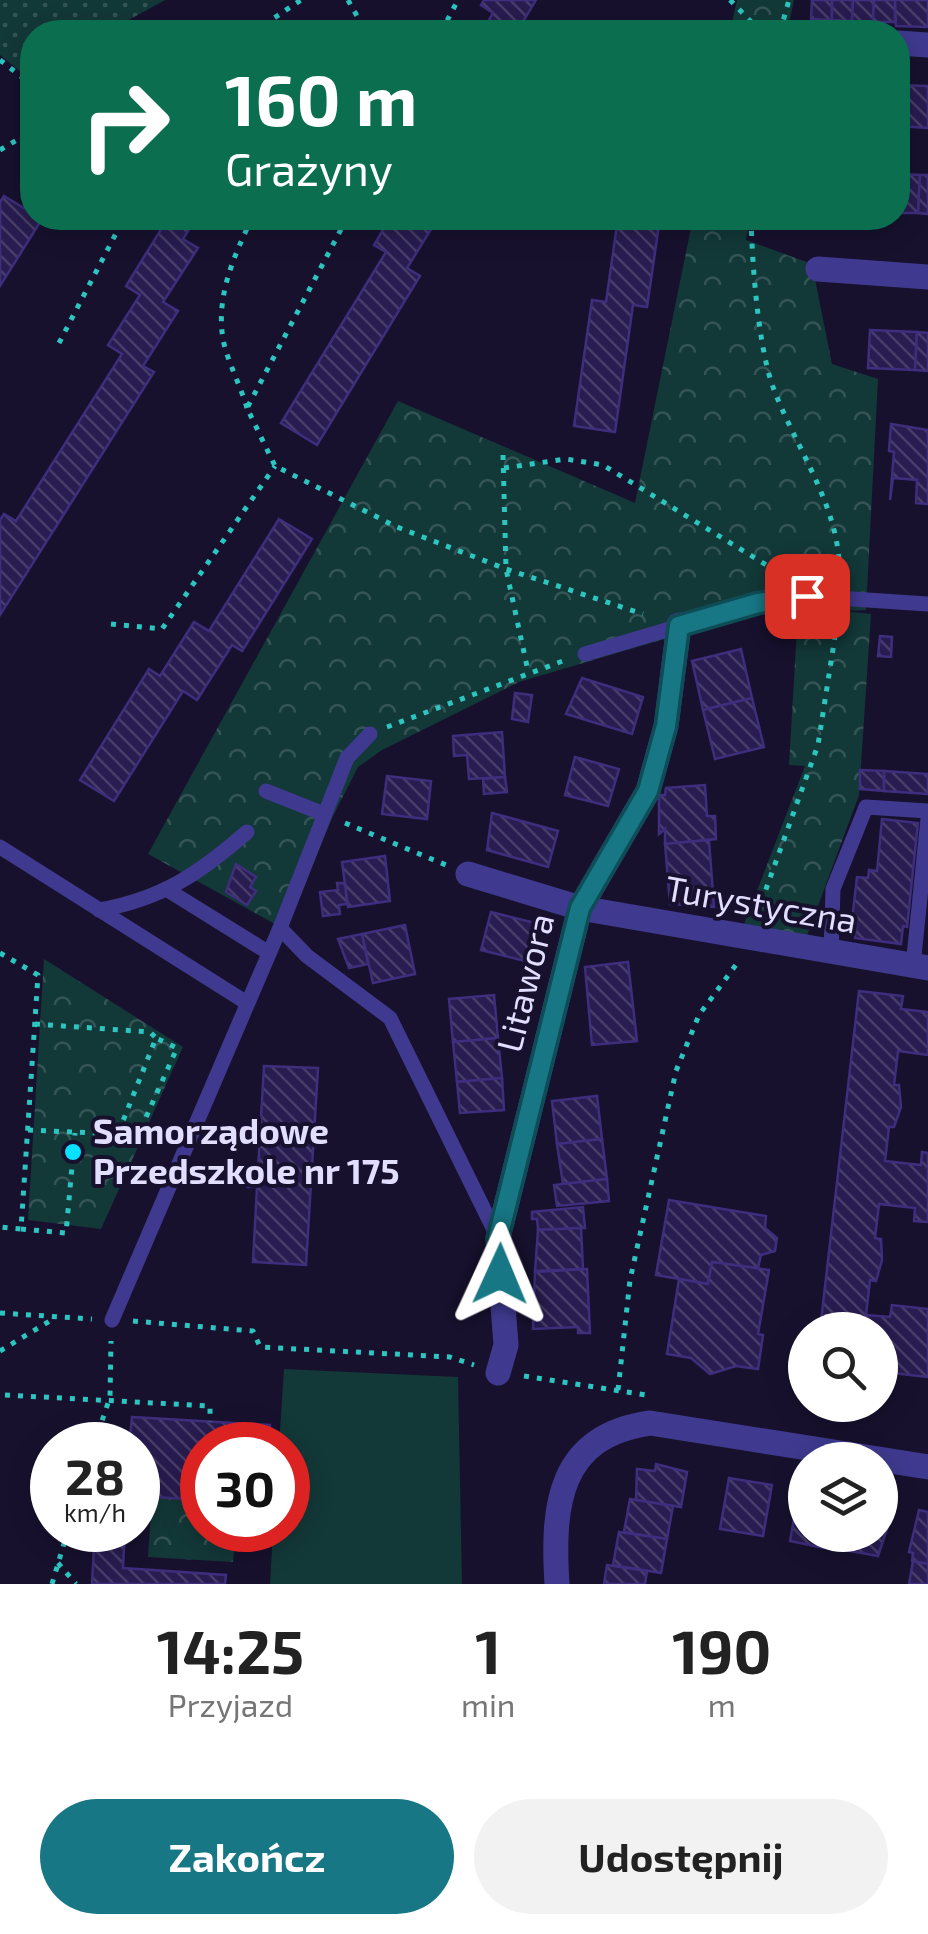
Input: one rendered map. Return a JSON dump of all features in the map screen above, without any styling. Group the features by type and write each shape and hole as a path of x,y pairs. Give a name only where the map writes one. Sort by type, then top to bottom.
{"street":[{"path":"818,269 928,277"},
{"name":"Litawora","path":"498,1372 506,1346 498,1238 580,908 648,791 666,726 679,626"},
{"name":"Turystyczna","path":"468,874 580,908 920,967"},
{"path":"558,1584 555,1546 562,1486 596,1443 618,1428 650,1424 928,1467"}],"lane":[{"path":"586,654 758,603 807,596 928,604"},
{"path":"112,1320 280,928 347,758 370,734"},
{"path":"266,791 324,814"},
{"path":"830,954 833,889 866,807 928,810"},
{"path":"920,967 928,819"},
{"path":"99,910 124,906 195,878 247,832"},
{"path":"0,847 247,1003"},
{"path":"166,889 269,953"},
{"path":"280,928 307,956 390,1018 498,1238"}],"path":[{"path":"271,20 301,0"},
{"path":"730,0 750,20"},
{"path":"59,343 118,230"},
{"path":"247,230 226,275 224,345 247,408 275,466 397,527 506,569 679,626"},
{"path":"247,408 341,230"},
{"path":"0,1313 254,1330 260,1347 450,1356 498,1372 618,1390 630,1280 676,1071 699,1015 738,962 818,745 838,597 840,557 832,525 771,383 752,230"},
{"path":"503,455 506,569 528,670"},
{"path":"504,468 566,459 603,465 788,579 807,596"},
{"path":"111,624 162,629 275,466"},
{"path":"370,734 528,670 586,654"},
{"path":"324,814 468,874"},
{"path":"0,953 38,975 22,1230"},
{"path":"28,1130 138,1135 177,1048 150,1032 35,1024"},
{"path":"117,1136 156,1038"},
{"path":"0,1228 66,1233 74,1133"},
{"path":"0,1351 56,1317"},
{"path":"102,1422 110,1398 112,1320"},
{"path":"5,1395 210,1406 210,1422"},
{"path":"52,1584 62,1552"},
{"path":"58,1564 76,1584"}],"green space":[{"path":"0,0 165,0 129,20 20,20 20,71 0,55"},
{"path":"737,0 794,0 790,20 733,20"},
{"path":"691,230 748,230 746,240 812,264 832,364 878,379 866,610 844,611 871,614 859,795 805,941 743,927 805,766 789,765 798,611 759,611 519,682 382,750 358,767 332,818 286,930 148,854 398,401 635,503"},
{"path":"44,959 183,1047 101,1229 28,1220"},
{"path":"284,1369 458,1377 462,1584 270,1584 272,1552 310,1552 310,1422 281,1422"},
{"path":"160,1497 180,1499 180,1552 234,1552 233,1562 148,1557 148,1552 160,1552"}],"building":[{"path":"484,0 536,0 524,20 489,20 493,13 481,5"},
{"path":"812,0 832,0 832,20 811,19"},
{"path":"832,0 853,0 852,20 832,20"},
{"path":"853,0 874,0 873,20 852,20"},
{"path":"874,0 895,0 895,20 873,20"},
{"path":"895,0 928,0 928,27 910,26 910,20 896,20"},
{"path":"910,85 928,86 928,128 910,127"},
{"path":"910,175 920,175 918,213 910,213"},
{"path":"920,175 928,175 928,214 918,213"},
{"path":"4,196 20,206 20,230 35,230 0,286 0,202"},
{"path":"161,230 189,230 183,239 198,248 163,302 178,311 143,366 154,372 0,615 0,520 4,514 16,521 122,354 108,345 140,295 126,286"},
{"path":"383,230 431,230 407,268 420,276 317,445 281,423 386,252 374,245"},
{"path":"616,230 658,230 647,307 633,305 615,432 574,426 592,300 606,302"},
{"path":"870,330 917,332 915,370 868,368"},
{"path":"917,332 928,333 928,371 915,370"},
{"path":"891,424 928,430 928,504 916,503 917,480 893,478 890,500 894,452 889,451"},
{"path":"279,519 312,539 242,651 232,645 197,700 183,691 114,801 80,780 149,669 160,676 194,622 209,631"},
{"path":"880,636 892,637 891,657 878,656"},
{"path":"741,649 752,698 703,710 692,661"},
{"path":"582,678 643,697 632,734 566,714"},
{"path":"515,693 532,695 528,722 512,719"},
{"path":"752,698 764,747 715,759 703,710"},
{"path":"502,732 505,777 469,779 467,755 454,756 453,736"},
{"path":"575,757 619,769 608,806 565,795"},
{"path":"860,770 884,771 884,791 860,789"},
{"path":"884,771 928,774 928,794 884,791"},
{"path":"387,776 431,781 427,819 382,814"},
{"path":"505,777 507,792 484,794 483,779"},
{"path":"705,785 707,816 715,816 716,839 665,844 665,829 659,834 659,795 665,795 666,788"},
{"path":"492,813 558,831 548,867 487,850"},
{"path":"882,819 918,823 907,927 903,926 901,944 855,938 857,921 852,920 857,877 868,878 869,870 877,871"},
{"path":"709,840 714,907 670,904 665,844"},
{"path":"385,856 390,901 348,907 342,862"},
{"path":"236,864 256,877 250,887 256,891 247,905 226,892"},
{"path":"337,883 345,883 347,904 339,905 340,914 323,916 320,892 338,890"},
{"path":"491,912 535,923 525,961 481,950"},
{"path":"405,925 415,974 373,983 362,934"},
{"path":"362,934 368,964 349,968 338,939"},
{"path":"628,962 637,1041 592,1045 585,967"},
{"path":"859,991 903,996 901,1009 928,1012 928,1055 898,1051 894,1085 899,1085 901,1107 894,1127 889,1127 885,1161 921,1165 922,1152 928,1153 928,1222 914,1221 915,1208 879,1204 875,1238 881,1239 882,1260 876,1281 870,1280 866,1312 822,1312"},
{"path":"494,995 498,1038 453,1042 449,999"},
{"path":"498,1038 502,1078 457,1082 453,1042"},
{"path":"264,1066 318,1068 306,1265 253,1262 257,1187 247,1187 249,1168 258,1169"},
{"path":"502,1078 504,1110 460,1113 457,1082"},
{"path":"597,1096 602,1139 557,1144 552,1101"},
{"path":"602,1139 607,1179 563,1184 557,1144"},
{"path":"607,1179 609,1201 557,1206 554,1185"},
{"path":"669,1200 766,1216 765,1228 777,1238 775,1251 761,1255 758,1268 712,1262 708,1284 656,1275"},
{"path":"583,1207 585,1228 538,1230 537,1219 532,1219 532,1212"},
{"path":"581,1228 583,1269 535,1271 538,1230"},
{"path":"712,1262 769,1270 758,1334 763,1335 758,1369 736,1366 710,1374 691,1358 667,1354 679,1279 708,1284"},
{"path":"587,1269 590,1333 578,1333 578,1327 533,1329 535,1272"},
{"path":"892,1305 928,1309 928,1377 898,1374 898,1312 891,1312"},
{"path":"132,1417 218,1422 180,1422 180,1499 160,1497 160,1422 132,1422"},
{"path":"656,1464 687,1472 681,1507 636,1500 637,1469 655,1471"},
{"path":"729,1478 772,1485 763,1536 720,1529"},
{"path":"630,1499 673,1506 667,1539 624,1532"},
{"path":"919,1510 928,1512 928,1564 912,1561 913,1553 909,1552"},
{"path":"619,1532 667,1539 661,1573 613,1565"},
{"path":"94,1552 124,1552 123,1568 226,1575 225,1584 92,1584"},
{"path":"913,1561 928,1564 928,1584 909,1584"},
{"path":"607,1565 647,1571 645,1584 604,1584"}],"place":[{"name":"Samorządowe Przedszkole nr 175","path":"73,1152"}],"route":[{"path":"500,1274 498,1238 580,908 648,791 666,726 679,626 758,603 807,596"}]}
